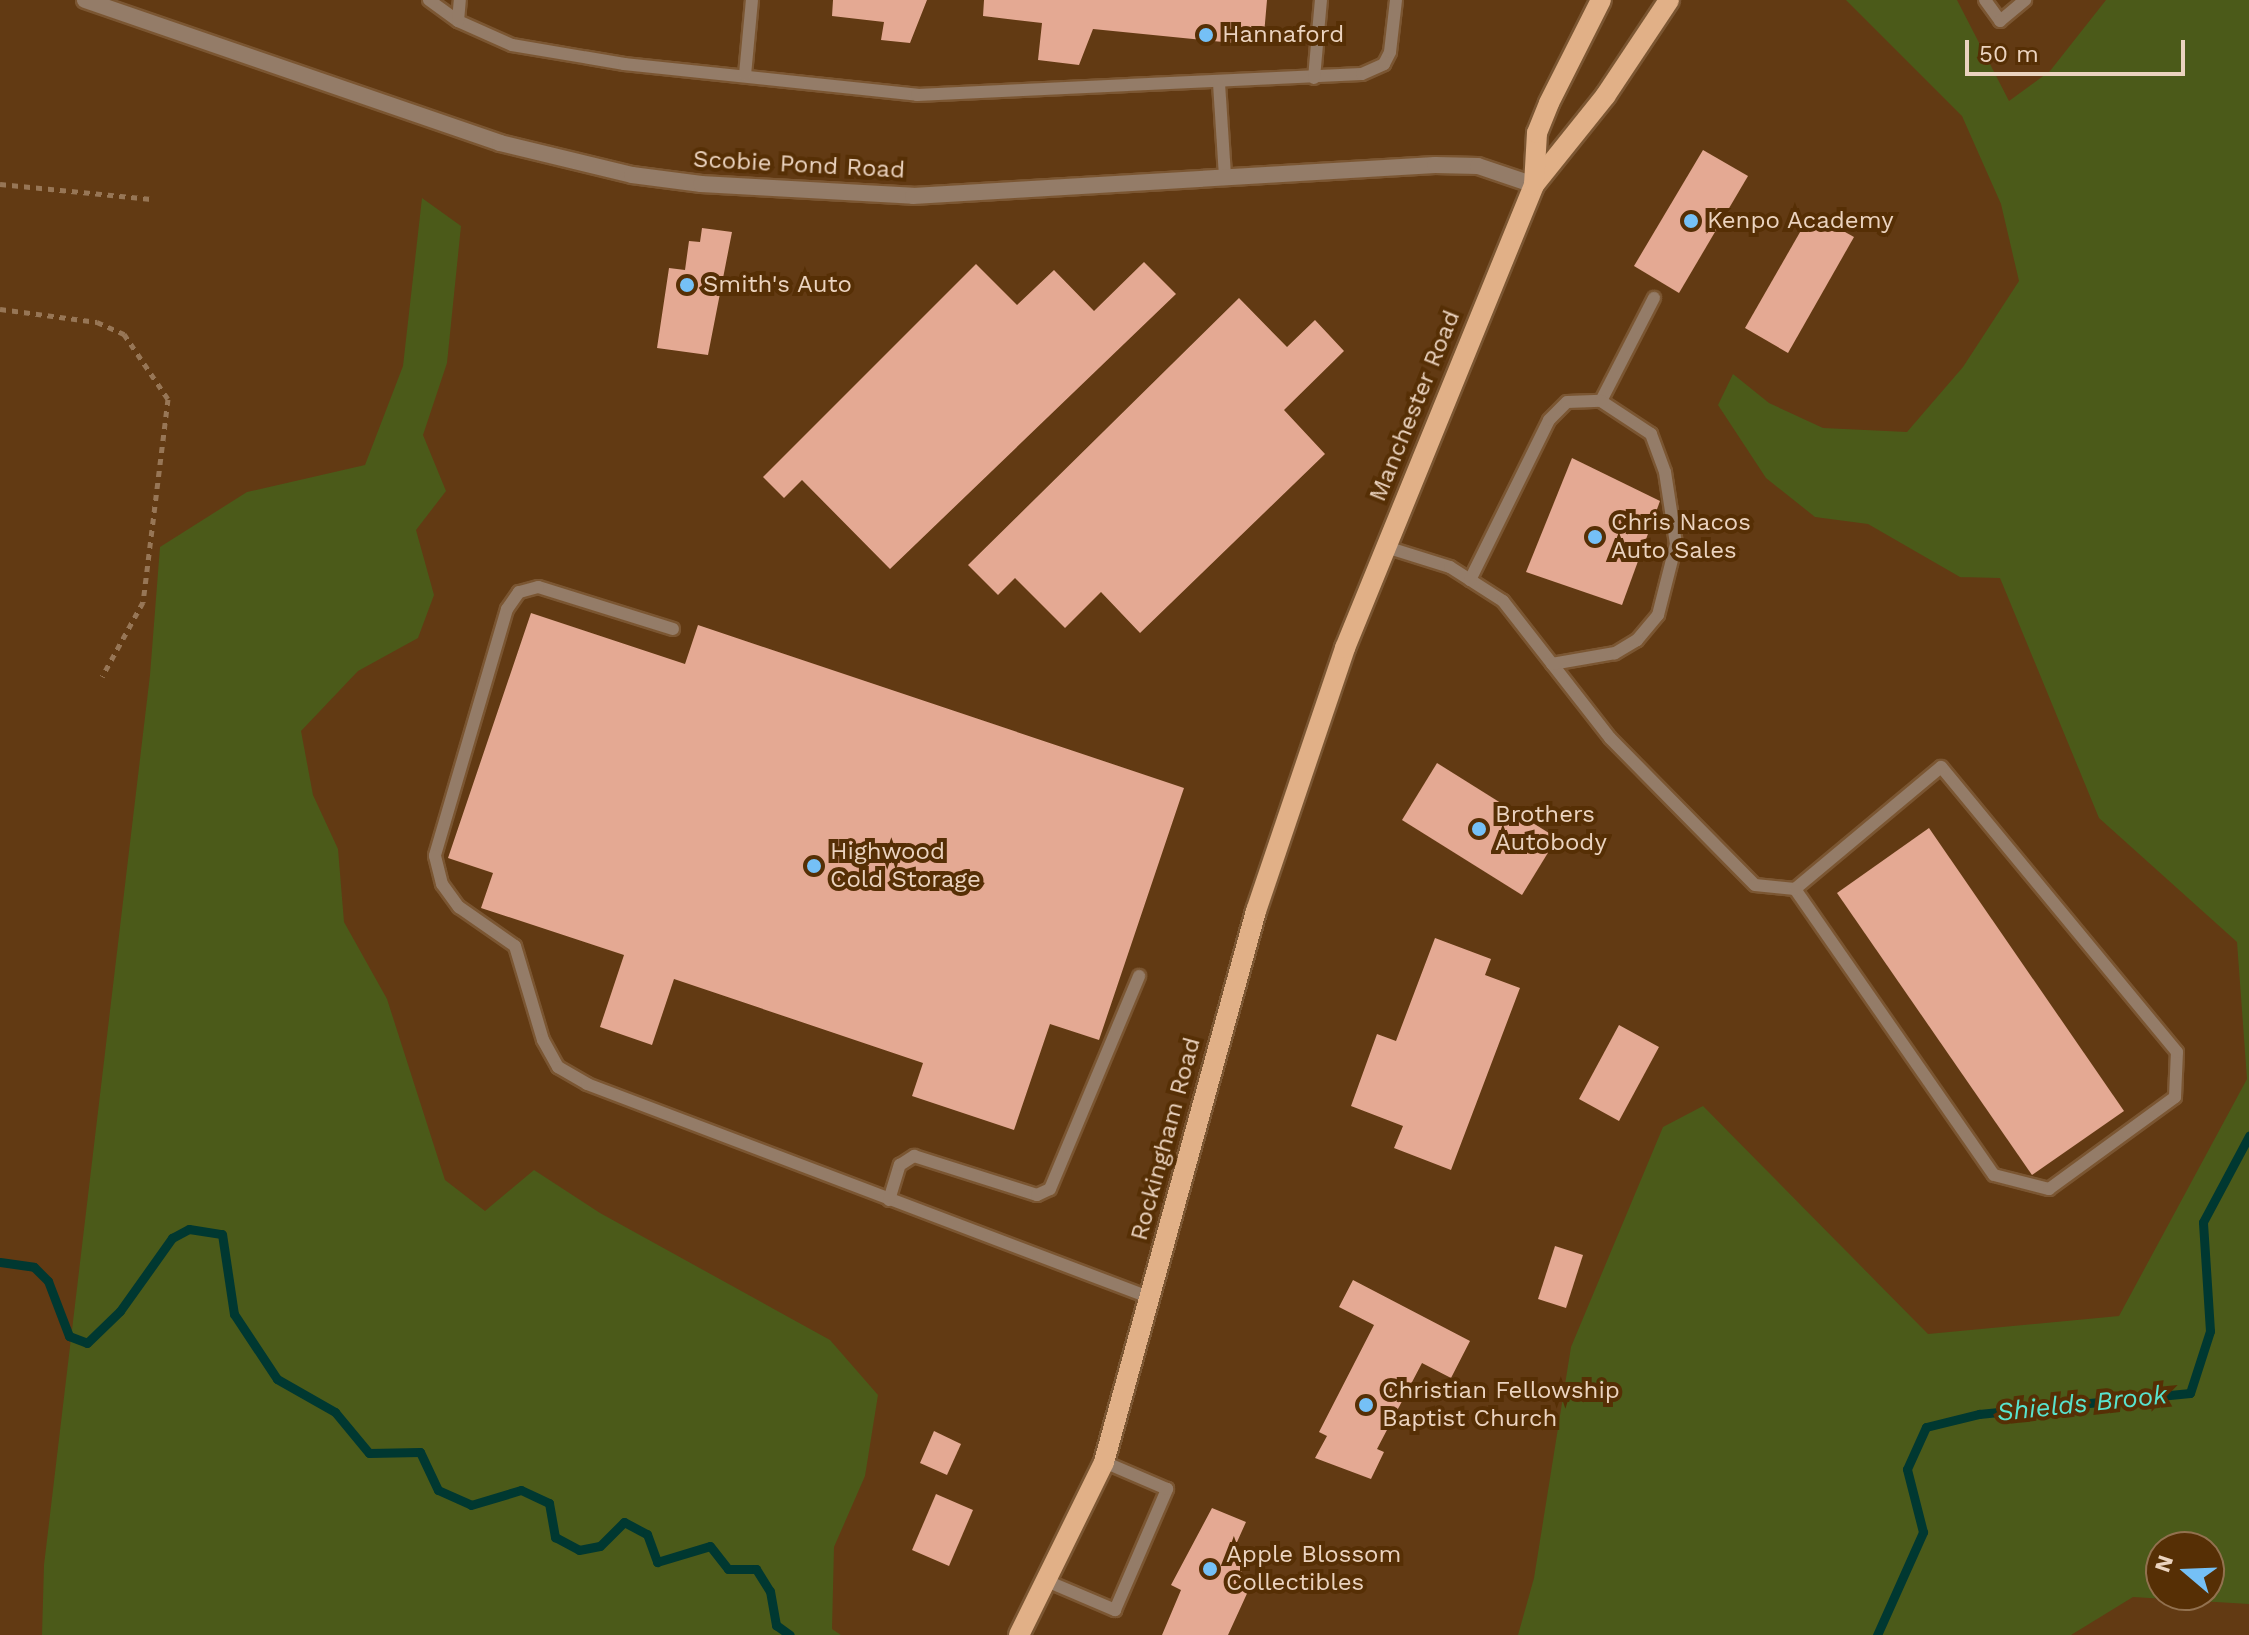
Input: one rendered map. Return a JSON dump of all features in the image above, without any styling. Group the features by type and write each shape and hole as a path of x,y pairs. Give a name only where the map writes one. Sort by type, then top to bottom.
{"main road":[{"name":"Manchester Road","path":"1534,185 1537,133 1601,0"},
{"name":"Manchester Road","path":"1345,648 1534,185 1606,95 1669,0"},
{"name":"Rockingham Road","path":"1019,1635 1049,1582 1104,1462 1256,911 1345,648"}],"street":[{"name":"Scobie Pond Road","path":"85,0 435,123 632,175 913,196 1435,165 1478,166 1534,185"}],"lane":[{"path":"429,0 458,21 512,45 917,95 1362,74 1384,64 1396,0"},
{"path":"458,21 460,0"},
{"path":"745,75 752,0"},
{"path":"1314,78 1321,0"},
{"path":"1985,0 2000,21 2025,0"},
{"path":"1219,83 1225,177"},
{"path":"1601,401 1654,298"},
{"path":"1470,580 1549,420 1567,402 1601,401 1651,434 1674,511 1671,582 1658,615 1637,640 1615,653 1552,664"},
{"path":"1386,547 1470,580 1503,601 1610,738 1755,885 1795,889 1941,767 2177,1052 2175,1097 2049,1189 1994,1175 1795,889"},
{"path":"673,629 538,587 519,592 507,609 435,856 442,884 459,907 515,946 543,1040 558,1067 587,1084 1151,1298"},
{"path":"889,1200 900,1165 914,1156 1037,1195 1050,1189 1139,976"},
{"path":"1049,1582 1115,1610 1167,1489 1104,1462"}],"path":[{"path":"0,184 151,199"},
{"path":"0,309 97,322 124,334 168,399 143,602 102,677"}],"green space":[{"path":"1846,0 1957,0 2009,101 2050,71 2106,0 2249,0 2249,1604 2225,1603 2225,1531 2145,1531 2145,1598 2133,1597 2071,1635 1518,1635 1534,1578 1571,1347 1663,1127 1703,1106 1928,1334 2119,1316 2247,1079 2237,942 2099,818 2000,578 1960,577 1868,524 1815,517 1766,478 1718,405 1733,374 1769,403 1823,428 1907,432 1963,367 2019,281 2001,204 1962,116"},
{"path":"422,198 461,226 447,363 423,435 446,491 416,530 434,595 418,638 358,671 301,731 313,795 338,849 344,922 387,999 445,1180 485,1211 534,1170 600,1213 830,1340 878,1395 865,1476 834,1547 832,1629 841,1635 42,1635 44,1565 150,675 160,547 247,492 365,465 403,366"}],"building":[{"path":"833,0 927,0 910,43 881,40 884,22 832,16"},
{"name":"Hannaford","path":"984,0 1267,0 1263,46 1093,29 1079,65 1038,60 1042,23 983,16"},
{"name":"Kenpo Academy","path":"1703,150 1748,176 1679,293 1634,266"},
{"path":"1811,213 1854,237 1788,353 1745,328"},
{"name":"Smith's Auto","path":"702,228 732,232 708,355 657,348 669,268 685,270 689,241 700,242"},
{"path":"1144,262 1176,294 890,569 802,480 784,498 763,477 976,264 1017,305 1054,270 1094,311"},
{"path":"1239,298 1287,347 1315,320 1344,351 1284,410 1325,454 1140,633 1101,592 1065,628 1015,578 998,595 968,565"},
{"name":"Chris Nacos Auto Sales","path":"1572,458 1660,501 1622,605 1526,572"},
{"name":"Highwood Cold Storage","path":"531,613 685,664 698,625 1184,788 1099,1040 1050,1024 1014,1130 912,1096 923,1063 674,979 652,1045 600,1027 624,955 481,908 493,873 448,858"},
{"name":"Brothers Autobody","path":"1437,763 1557,838 1522,895 1402,820"},
{"path":"1929,828 2124,1111 2032,1175 1837,893"},
{"path":"1435,938 1491,959 1485,975 1520,988 1451,1170 1394,1148 1403,1126 1351,1106 1377,1034 1396,1041"},
{"path":"1619,1025 1659,1047 1619,1121 1579,1099"},
{"path":"1555,1246 1583,1255 1566,1308 1538,1299"},
{"name":"Christian Fellowship Baptist Church","path":"1353,1280 1470,1341 1451,1378 1422,1363 1377,1449 1384,1452 1371,1479 1315,1458 1327,1436 1319,1432 1374,1325 1339,1307"},
{"path":"934,1431 961,1444 947,1475 920,1463"},
{"path":"936,1494 973,1510 949,1566 912,1550"},
{"name":"Apple Blossom Collectibles","path":"1212,1508 1246,1522 1233,1551 1248,1557 1237,1581 1250,1587 1228,1635 1162,1635 1181,1590 1171,1585"}],"waterway":[{"name":"Shields Brook","path":"1877,1635 1923,1532 1907,1469 1926,1427 1979,1414 2190,1393 2210,1331 2203,1222 2249,1136"},
{"name":"Shields Brook","path":"0,1262 34,1267 48,1281 69,1336 87,1343 120,1311 172,1238 189,1229 222,1234 234,1314 277,1379 335,1412 369,1453 420,1452 438,1490 471,1505 521,1490 549,1503 555,1537 579,1550 600,1546 624,1522 647,1534 657,1562 710,1546 728,1569 756,1569 770,1591 776,1625 790,1635"}],"place":[{"name":"Hannaford","path":"1206,35"},
{"name":"Kenpo Academy","path":"1691,221"},
{"name":"Smith's Auto","path":"687,285"},
{"name":"Chris Nacos Auto Sales","path":"1595,537"},
{"name":"Brothers Autobody","path":"1479,829"},
{"name":"Highwood Cold Storage","path":"814,866"},
{"name":"Christian Fellowship Baptist Church","path":"1366,1405"},
{"name":"Apple Blossom Collectibles","path":"1210,1569"}]}
